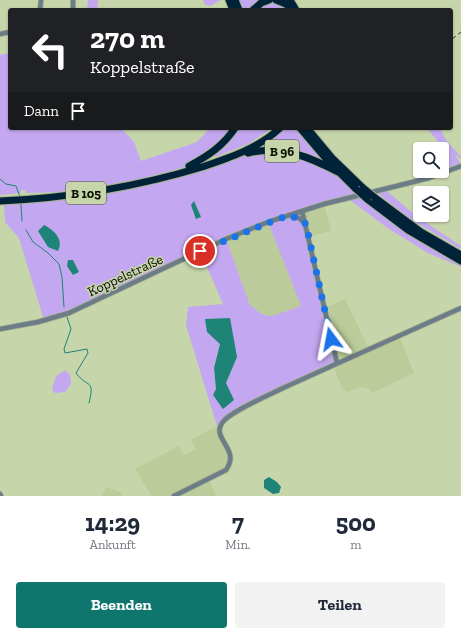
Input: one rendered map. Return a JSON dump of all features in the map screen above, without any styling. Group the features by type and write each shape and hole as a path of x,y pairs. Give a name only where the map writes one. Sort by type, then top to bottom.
{"highway":[{"path":"255,8 261,3 269,0"},
{"path":"276,0 286,4 290,8"},
{"name":"B 105","path":"26,198 120,183 189,166 214,152 233,130"},
{"name":"B 96","path":"189,166 240,150 260,140 272,130"},
{"name":"B 96","path":"221,160 253,147 277,130"},
{"name":"B 96","path":"302,130 340,173 408,230 461,261"},
{"name":"B 96","path":"309,130 359,188"},
{"name":"B 96","path":"221,160 254,151 284,151 308,157 340,173"},
{"name":"B 105","path":"0,201 116,188 167,176 221,160"},
{"name":"B 105","path":"0,197 14,199"},
{"name":"B 96","path":"370,198 421,232 461,255"}],"street":[{"name":"Koppelstraße","path":"0,329 38,322 69,312 226,239 289,215 429,178 461,166"},
{"path":"302,211 337,363"},
{"path":"289,215 299,218 306,224"},
{"path":"174,496 226,470 231,456 220,434 221,424 226,418 266,396 461,308"}],"shaded area":[{"path":"88,0 98,0 97,8 87,8"},
{"path":"203,0 221,0 210,6 204,4"},
{"path":"238,0 263,0 253,8 241,8"},
{"path":"270,1 275,1 287,8 258,8"},
{"path":"8,53 8,130 123,130 134,142 141,161 197,142 208,130 234,130 231,134 189,166 144,178 96,187 60,192 26,193 25,190 21,190 21,193 0,195 0,55"},
{"path":"234,130 269,130 248,144 215,157 213,153"},
{"path":"279,130 297,130 324,162 251,149"},
{"path":"429,130 441,130 448,142 438,142"},
{"path":"449,143 461,157 461,159 454,153 460,163 449,167"},
{"path":"284,151 340,173 461,261 461,267 428,253 389,229 347,198 290,215 305,224 337,363 246,407 217,426 186,325 188,307 223,304 200,251 105,297 44,320 19,238 5,222 4,203 24,203 27,200 95,191 247,153","holes":["268,222 301,306 272,316 263,315 250,305 226,239","207,332 237,357 226,383 213,395 216,389 214,368 220,343"]},
{"path":"387,191 413,213 413,221 412,220 377,193"},
{"path":"324,204 331,231 308,237 302,211"},
{"path":"268,222 301,306 272,316 263,315 250,305 226,239"},
{"path":"415,222 425,222 461,246 461,249"},
{"path":"345,299 369,349 399,336 414,373 372,393 367,388 360,387 347,392 343,390 335,371 337,363 324,308"},
{"path":"65,370 70,375 71,384 65,392 55,393 52,390 56,376"},
{"path":"221,424 220,429 231,456 229,465 209,479 216,496 152,496 135,469 179,446 184,455 196,449 191,440"},
{"path":"106,487 121,492 123,496 102,496"}],"water":[{"path":"194,201 201,217 196,219 191,205"},
{"path":"44,225 57,235 60,243 58,251 48,247 38,231"},
{"path":"68,260 73,260 79,272 73,275 67,266"},
{"path":"230,318 237,357 226,383 234,400 223,409 213,395 216,389 214,368 220,344 207,332 205,319"},
{"path":"269,477 277,482 281,487 279,493 273,494 264,488 264,480"}],"waterway":[{"path":"0,179 6,184 16,186 20,197"},
{"path":"21,204 22,221"},
{"path":"26,230 33,242 48,253 59,264 62,277 64,307"},
{"path":"67,317 71,329 64,349 65,353 87,349 88,353 76,373 91,387 89,403"}],"railway":[{"path":"453,38 461,32"}],"route":[{"path":"200,251 262,224 289,215 299,218 306,224 331,339"}]}
